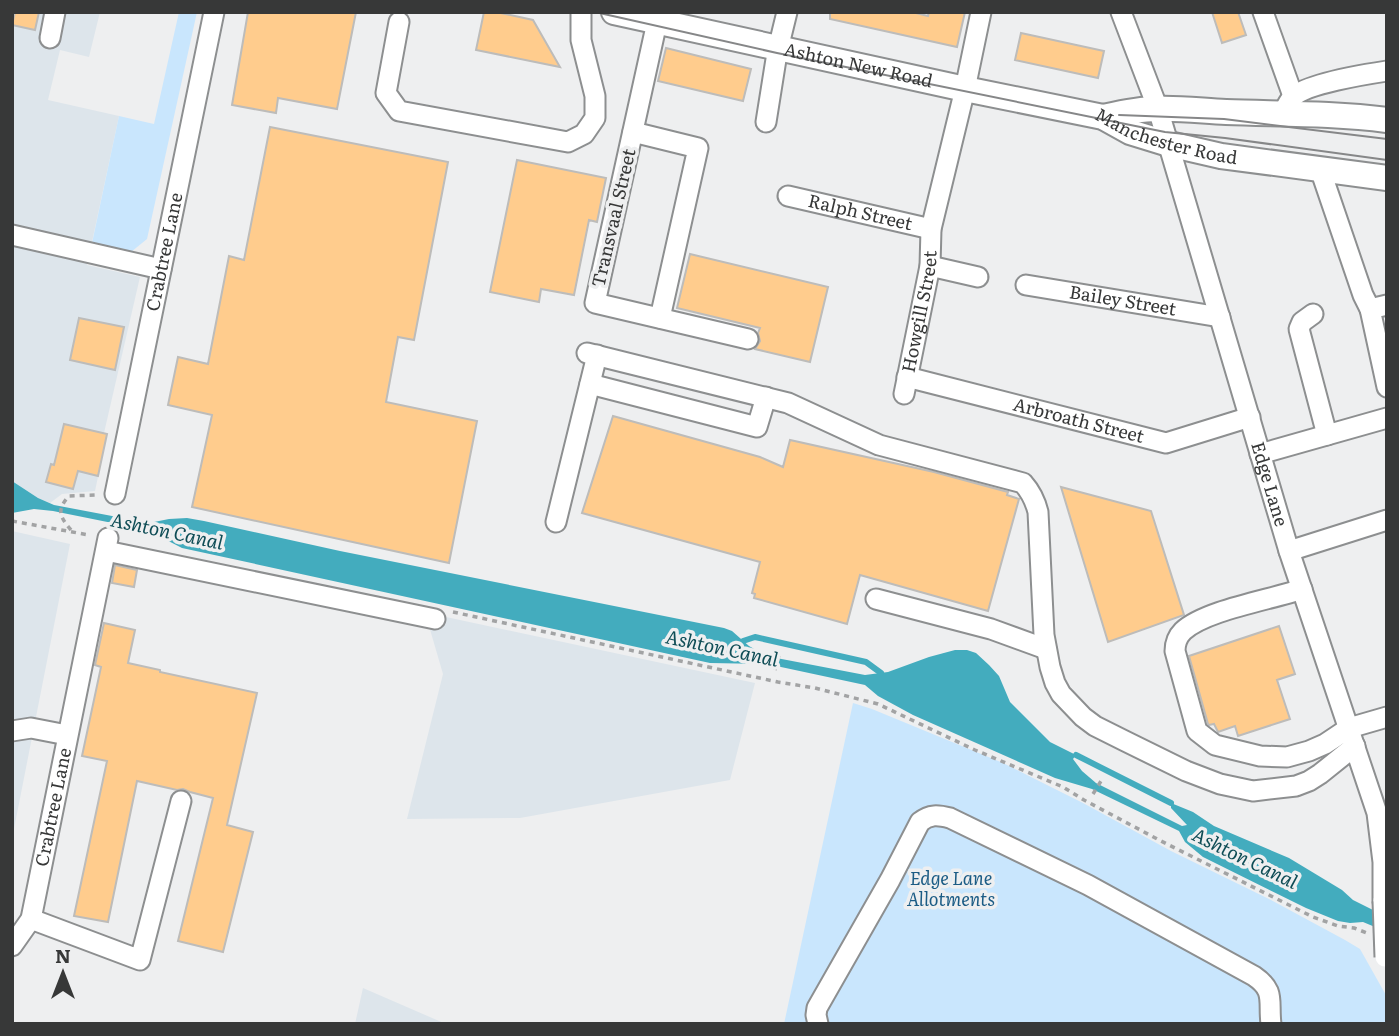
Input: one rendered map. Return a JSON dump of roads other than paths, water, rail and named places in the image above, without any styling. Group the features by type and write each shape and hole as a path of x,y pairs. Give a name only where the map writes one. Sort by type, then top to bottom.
{"main road":[{"name":"Ashton New Road","path":"614,12 1103,117"},
{"name":"Manchester Road","path":"1103,117 1158,109 1288,104 1387,120"},
{"name":"Manchester Road","path":"1103,117 1130,132 1222,156 1387,178"}],"street":[{"path":"50,38 55,12"},
{"name":"Crabtree Lane","path":"115,494 214,12"},
{"path":"400,22 386,93 399,111 568,142 584,134 595,118 595,96 582,40 581,12"},
{"path":"766,122 787,12"},
{"name":"Howgill Street","path":"906,385 930,266 931,229 981,12"},
{"name":"Edge Lane","path":"1121,12 1158,109 1289,551 1377,813 1385,862 1383,901 1386,960"},
{"path":"1264,12 1282,64 1288,104 1331,82 1387,71"},
{"name":"Transvaal Street","path":"657,22 595,303 748,339"},
{"path":"633,132 698,148 660,318"},
{"path":"1320,169 1363,295 1378,307 1387,387"},
{"name":"Ralph Street","path":"788,196 931,229"},
{"path":"12,235 161,269"},
{"path":"930,266 978,277"},
{"name":"Bailey Street","path":"1026,285 1220,317"},
{"path":"1313,314 1302,322 1299,329 1327,435"},
{"path":"556,522 590,384 592,354 789,403 879,445 1023,483 1030,490 1038,512 1046,649 1055,683 1061,694 1095,726 1220,785 1253,791 1296,786 1309,781 1320,774 1352,737"},
{"path":"590,384 757,427 766,397"},
{"name":"Arbroath Street","path":"906,385 1166,443 1250,417"},
{"path":"1261,454 1387,418"},
{"path":"1289,551 1387,520"},
{"name":"Crabtree Lane","path":"12,946 31,919 107,544 440,615"},
{"path":"1302,589 1218,613 1199,621 1177,638 1175,651 1197,731 1216,745 1261,756 1287,757 1352,737 1387,716"},
{"path":"876,599 991,629 1046,649"},
{"path":"12,731 31,728 67,735"},
{"path":"31,919 140,960 181,801"},
{"path":"818,1024 817,1008 920,822 926,817 936,815 950,818 1088,885 1255,976 1268,988 1271,1024"}],"water":[{"name":"Ashton Canal","path":"12,481 54,505 149,523 187,518 204,521 724,628 766,656 865,675 888,672 955,650 967,650 976,653 989,665 999,676 1010,702 1050,742 1076,755 1073,759 1096,783 1182,826 1187,825 1171,808 1171,803 1193,812 1214,826 1289,858 1342,890 1353,900 1387,917 1387,932 1363,922 1338,921 1306,908 1203,857 1185,842 1179,831 1092,789 1055,778 913,715 878,696 865,685 767,664 710,663 182,548 147,530 53,511 34,509 12,513"}],"waterway":[{"name":"Ashton Canal","path":"743,641 755,637 866,662 881,673"},
{"path":"1076,755 1171,803"}],"tram line":[{"path":"595,12 777,53 1165,132 1387,160"},
{"path":"1119,115 1224,119 1387,139"}],"park label":[{"name":"Edge Lane Allotments","path":"951,889"}]}
